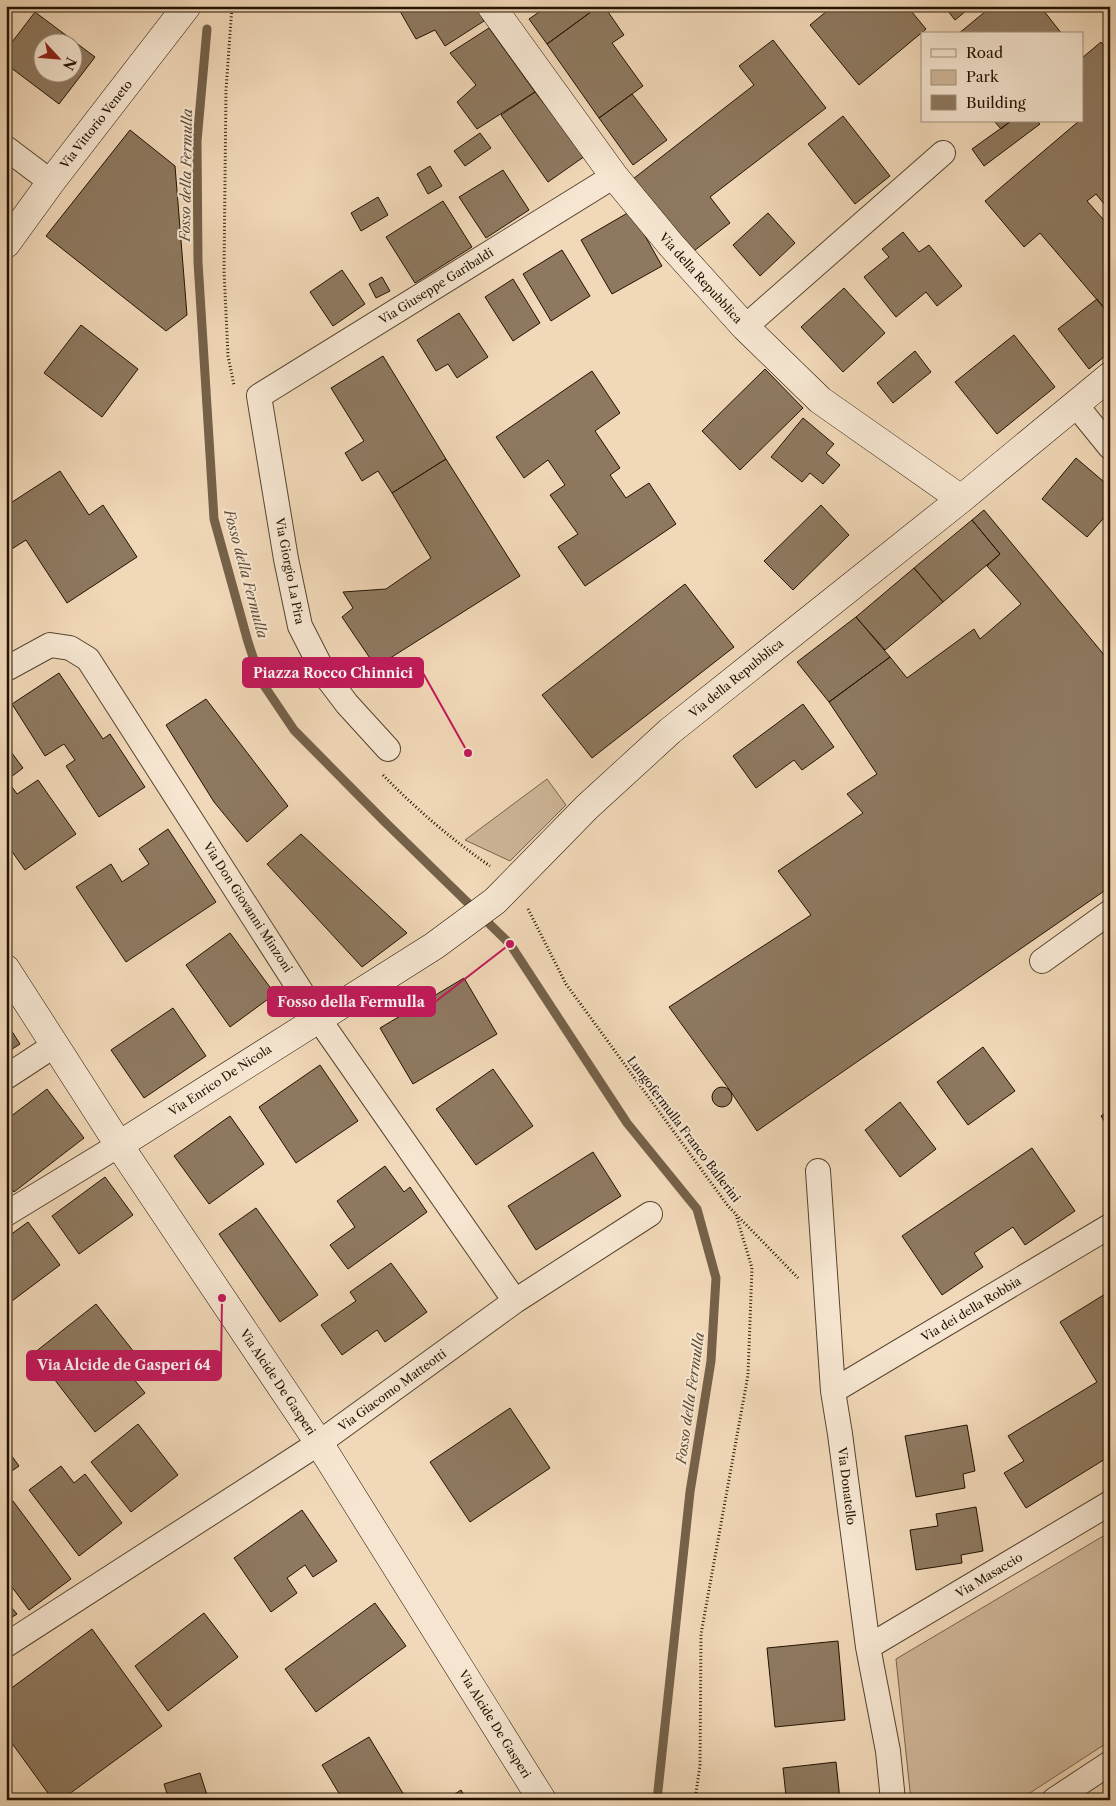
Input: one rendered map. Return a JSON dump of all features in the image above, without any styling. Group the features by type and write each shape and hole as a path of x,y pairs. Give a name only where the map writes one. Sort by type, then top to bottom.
{"street":[{"name":"Via Vittorio Veneto","path":"6,244 51,182 187,6"},
{"name":"Via della Repubblica","path":"491,6 614,176 671,245 745,327 820,400 961,499"},
{"path":"6,148 51,182"},
{"path":"745,327 943,153"},
{"name":"Via Giuseppe Garibaldi","path":"259,396 614,176"},
{"name":"Via della Repubblica","path":"514,883 588,808 670,730 961,499 1110,376"},
{"name":"Via Giorgio La Pira","path":"259,396 286,559 300,626 325,675 347,704 388,749"},
{"path":"1075,404 1110,447"},
{"name":"Via Don Giovanni Minzoni","path":"6,669 50,645 70,648 88,659 318,1018 515,1301"},
{"name":"Via Enrico De Nicola","path":"6,1214 434,946 495,901 514,883"},
{"path":"1042,960 1110,912"},
{"name":"Via Alcide De Gasperi","path":"6,969 119,1145 320,1443 542,1800"},
{"path":"6,1077 54,1045"},
{"name":"Via Donatello","path":"818,1171 833,1391 868,1647 888,1751 893,1800"},
{"name":"Via Giacomo Matteotti","path":"6,1645 320,1443 515,1301 650,1214"},
{"name":"Via dei della Robbia","path":"833,1391 1110,1226"},
{"name":"Via Masaccio","path":"868,1647 1110,1504"},
{"path":"1054,1800 1110,1764"}],"path":[{"name":"Lungofermulla Franco Ballerini","path":"514,883 566,984 728,1206 800,1280"},
{"path":"696,1800 700,1765 701,1634 748,1375 752,1268 736,1214"}],"green space":[{"path":"547,779 566,805 510,861 465,840"},
{"path":"1110,1532 1110,1741 1019,1800 911,1800 896,1659"}],"building":[{"path":"397,6 476,6 484,21 445,46 435,30 416,39"},
{"path":"548,6 599,6 547,44 529,19"},
{"path":"599,6 604,6 624,35 612,43 643,86 599,118 547,44"},
{"path":"833,6 907,6 926,29 859,85 810,25"},
{"path":"944,6 972,6 955,20"},
{"path":"992,6 1040,6 1060,32 960,32"},
{"path":"35,12 62,32 32,32 32,82 76,82 59,104 6,64 6,50"},
{"path":"489,28 535,92 477,129 457,102 476,85 450,53"},
{"path":"773,40 826,108 710,197 730,223 690,254 633,179 754,85 739,66"},
{"path":"1101,42 1110,53 1110,211 1096,194 1087,201 1110,227 1110,315 1040,233 1024,247 985,201 1078,122 1084,122 1084,56"},
{"path":"82,47 95,57 82,74"},
{"path":"535,92 585,156 548,182 501,115"},
{"path":"632,94 667,140 633,165 599,118"},
{"path":"843,116 890,176 855,204 808,144"},
{"path":"995,122 1010,122 1001,129"},
{"path":"1010,122 1038,122 1040,124 984,166 972,149"},
{"path":"130,130 175,166 187,315 166,331 46,236"},
{"path":"480,133 491,148 465,166 454,151"},
{"path":"430,166 442,186 428,194 417,174"},
{"path":"503,170 529,210 486,238 459,197"},
{"path":"378,197 388,215 361,231 351,213"},
{"path":"443,201 472,247 415,283 386,237"},
{"path":"631,211 662,266 612,294 581,240"},
{"path":"768,213 795,243 760,276 733,245"},
{"path":"903,232 919,252 929,245 962,286 937,306 926,292 896,317 864,277 889,257 882,249"},
{"path":"562,250 590,296 551,321 523,274"},
{"path":"342,270 365,304 333,326 310,292"},
{"path":"382,277 390,291 376,298 369,284"},
{"path":"513,279 540,323 513,341 485,297"},
{"path":"844,288 885,333 843,372 801,327"},
{"path":"1097,299 1110,315 1110,352 1089,369 1058,329"},
{"path":"459,313 488,357 457,378 448,364 436,371 417,340"},
{"path":"81,325 138,369 102,417 44,373"},
{"path":"1014,335 1055,387 997,434 955,382"},
{"path":"915,351 931,372 893,403 877,383"},
{"path":"383,356 446,459 392,493 378,471 362,481 345,453 364,441 331,388"},
{"path":"765,369 803,408 740,470 702,431"},
{"path":"592,371 620,413 595,431 620,468 610,475 626,498 649,483 676,524 585,586 558,547 578,534 550,495 565,485 548,460 524,478 496,437"},
{"path":"803,418 834,444 826,453 840,465 823,484 810,473 802,482 771,457"},
{"path":"1076,458 1110,487 1110,511 1087,537 1042,499"},
{"path":"446,459 520,576 376,667 342,617 353,608 343,592 386,589 431,558 392,493"},
{"path":"60,471 89,515 103,505 137,557 67,603 26,540 6,551 6,506"},
{"path":"821,505 849,535 793,590 764,561"},
{"path":"984,510 1110,662 1110,887 757,1131 669,1007 811,915 778,871 863,813 847,794 877,774 829,702 890,657 907,678 974,629 980,639 1021,604 987,566 1000,554 972,520"},
{"path":"972,520 1000,554 943,602 914,568"},
{"path":"914,568 943,602 885,650 856,617"},
{"path":"685,584 734,647 592,758 542,695"},
{"path":"856,617 890,657 829,702 797,662"},
{"path":"59,673 103,739 110,734 145,787 99,817 66,766 75,760 64,744 45,756 12,704"},
{"path":"206,699 288,806 247,842 214,802 166,725"},
{"path":"803,704 834,747 802,770 794,760 756,788 733,756"},
{"path":"6,745 23,768 7,780 17,794 38,780 76,834 25,870 6,843"},
{"path":"168,829 216,902 126,962 76,887 111,864 122,882 149,864 139,849"},
{"path":"301,834 407,933 362,967 267,864"},
{"path":"230,933 275,994 230,1027 186,965"},
{"path":"464,978 497,1034 413,1084 380,1028"},
{"path":"173,1008 206,1056 144,1098 111,1050"},
{"path":"6,1022 20,1044 6,1053"},
{"path":"983,1047 1015,1091 968,1125 937,1082"},
{"path":"320,1065 358,1121 296,1163 259,1107"},
{"path":"493,1069 533,1126 476,1165 436,1109"},
{"path":"722,1087 729,1090 732,1097 729,1104 722,1107 715,1104 712,1097 715,1090"},
{"path":"47,1089 84,1138 14,1192 6,1182 6,1120"},
{"path":"900,1102 936,1149 900,1177 865,1130"},
{"path":"1110,1110 1110,1130 1101,1116"},
{"path":"230,1116 264,1164 209,1204 174,1156"},
{"path":"1032,1148 1075,1211 1025,1245 1013,1227 974,1253 983,1267 942,1295 902,1236"},
{"path":"593,1152 621,1196 536,1250 508,1206"},
{"path":"385,1166 404,1192 410,1187 427,1212 348,1269 330,1245 355,1227 337,1201"},
{"path":"105,1177 133,1215 79,1254 52,1216"},
{"path":"256,1208 318,1295 280,1322 219,1234"},
{"path":"28,1222 60,1265 8,1304 6,1302 6,1238"},
{"path":"391,1263 427,1312 385,1342 377,1330 342,1355 321,1325 356,1301 350,1292"},
{"path":"1110,1291 1110,1456 1026,1508 1004,1473 1024,1461 1008,1436 1097,1382 1060,1322"},
{"path":"96,1304 134,1352 121,1363 145,1393 95,1432 34,1353"},
{"path":"510,1408 550,1468 470,1522 430,1462"},
{"path":"138,1424 178,1475 131,1512 91,1462"},
{"path":"967,1425 975,1471 963,1474 965,1488 916,1497 905,1436"},
{"path":"6,1448 19,1466 6,1475"},
{"path":"61,1466 74,1483 85,1474 122,1523 79,1556 29,1490"},
{"path":"13,1501 71,1579 29,1610 6,1579 6,1506"},
{"path":"976,1507 983,1551 961,1555 962,1563 916,1570 910,1530 938,1526 936,1514"},
{"path":"302,1510 337,1561 313,1577 305,1565 287,1578 297,1593 271,1612 234,1558"},
{"path":"6,1601 17,1614 6,1621"},
{"path":"375,1603 406,1646 316,1712 285,1669"},
{"path":"204,1613 238,1657 168,1711 135,1666"},
{"path":"92,1629 162,1726 61,1800 53,1800 6,1735 6,1692"},
{"path":"838,1641 845,1720 775,1727 767,1648"},
{"path":"369,1737 407,1800 343,1800 322,1765"},
{"path":"836,1762 840,1800 772,1800 772,1798 786,1796 783,1768"},
{"path":"200,1773 207,1795 191,1800 169,1800 164,1784"},
{"path":"461,1790 467,1800 446,1800"}],"waterway":[{"name":"Fosso della Fermulla","path":"207,29 197,141 198,262 214,519 248,642 261,681 294,730 510,944 627,1123 697,1209 716,1278 711,1361 690,1492 657,1800"}],"place":[{"name":"Piazza Rocco Chinnici","path":"468,753"},
{"name":"Fosso della Fermulla","path":"510,944"},
{"name":"Via Alcide de Gasperi 64","path":"222,1298"}]}
